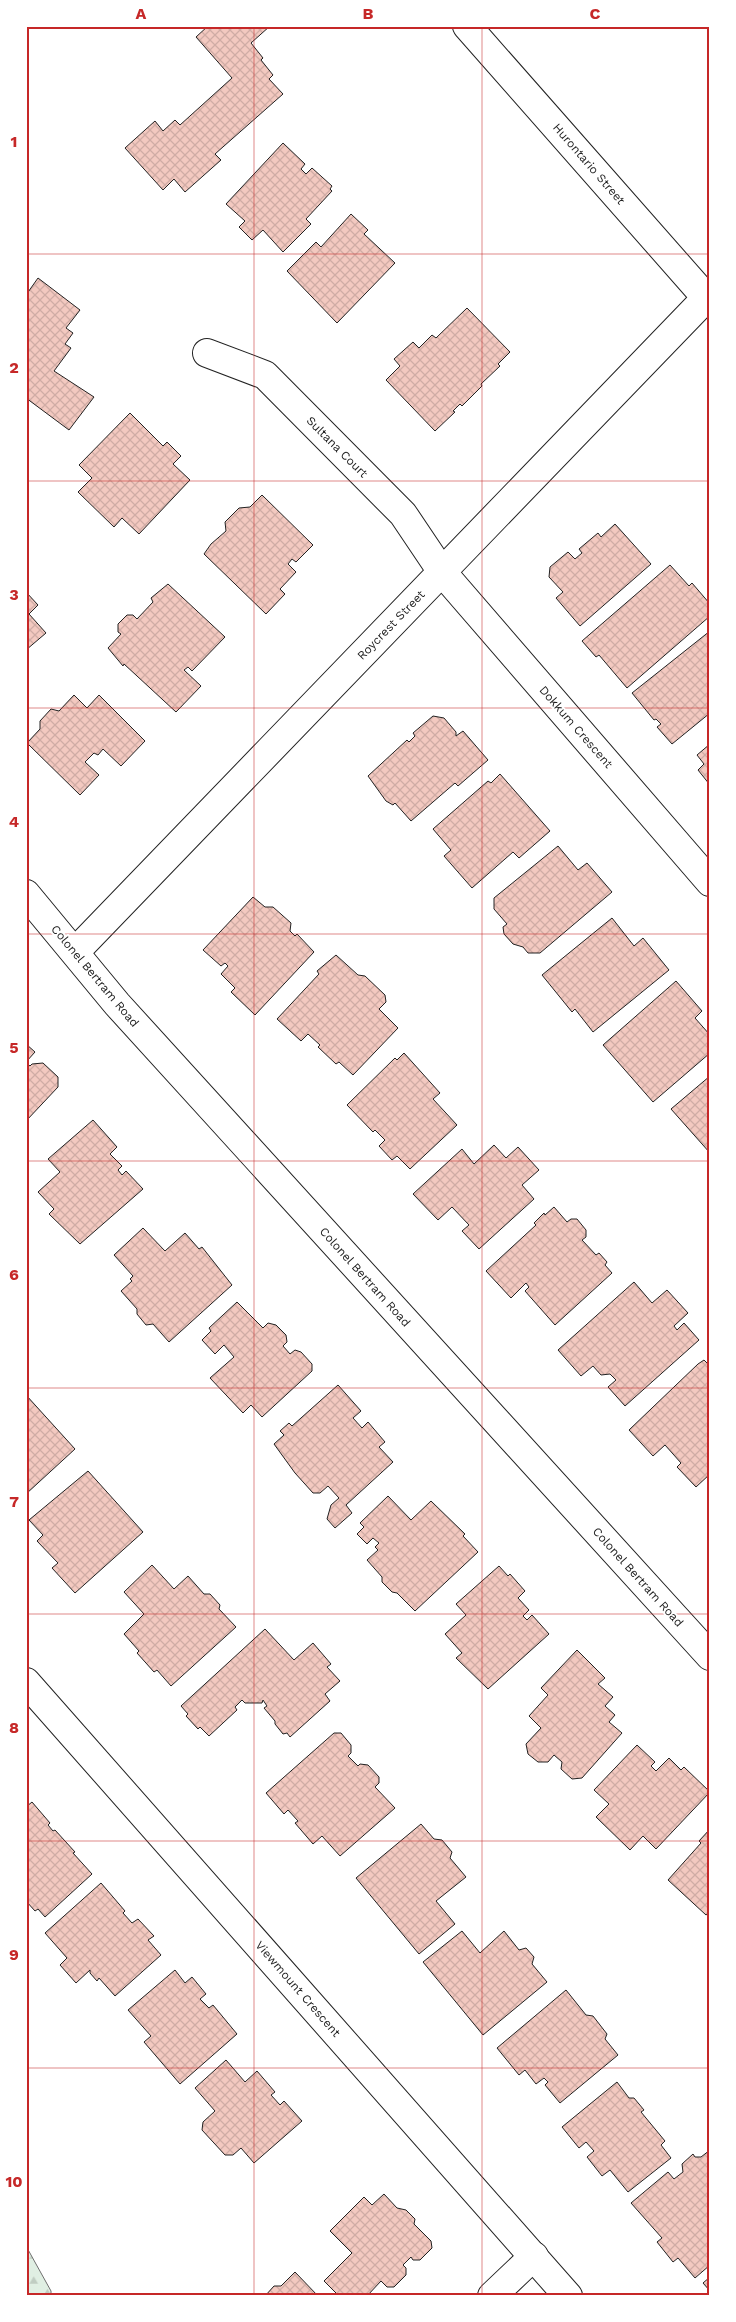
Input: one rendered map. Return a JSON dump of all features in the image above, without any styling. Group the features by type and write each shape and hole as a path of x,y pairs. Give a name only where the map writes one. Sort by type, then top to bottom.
{"street":[{"name":"Hurontario Street","path":"467,26 709,298"},
{"name":"Roycrest Street","path":"75,952 709,298"},
{"name":"Sultana Court","path":"207,353 265,375 403,514 442,572"},
{"name":"Dokkum Crescent","path":"442,572 710,882"},
{"name":"Colonel Bertram Road","path":"26,894 124,1012 710,1656"},
{"name":"Viewmount Crescent","path":"26,1682 568,2296"},
{"path":"492,2296 534,2256"}],"green space":[{"path":"26,2246 51,2291 51,2296 26,2296"}],"building":[{"path":"208,26 270,26 251,43 273,75 269,79 283,94 215,154 221,160 185,192 174,179 163,190 125,148 155,121 163,131 175,120 180,125 232,78 196,37"},
{"path":"283,143 305,164 301,169 306,174 312,168 332,186 330,189 332,191 306,219 311,224 283,252 263,230 252,240 239,227 245,221 226,204"},
{"path":"351,214 368,230 364,234 395,263 337,323 287,271 316,242 321,247"},
{"path":"38,278 80,310 66,328 73,333 65,344 71,348 54,371 94,397 69,430 26,398 26,295"},
{"path":"467,308 510,352 498,364 500,366 481,384 482,386 462,406 460,404 453,411 455,412 435,431 386,380 400,366 394,359 413,342 419,348 432,335 436,338"},
{"path":"130,413 163,446 167,442 181,456 173,464 190,480 139,534 122,518 114,527 78,492 92,478 79,465"},
{"path":"262,495 313,545 296,562 292,559 288,564 296,572 280,589 285,594 266,614 204,554 211,544 226,531 225,522 239,508 250,507"},
{"path":"615,524 651,564 580,626 556,598 563,592 549,577 550,567 568,552 575,559 582,553 579,549 598,533 601,537"},
{"path":"670,565 689,586 692,583 710,604 710,616 627,688 599,655 596,657 582,641"},
{"path":"168,584 225,637 192,671 188,667 184,670 201,686 176,712 124,664 123,666 108,648 121,634 118,632 118,624 127,615 133,615 137,619 153,602 151,598"},
{"path":"26,592 38,605 29,614 46,633 26,650"},
{"path":"710,631 710,713 672,744 657,727 661,724 656,719 654,720 632,693"},
{"path":"74,695 87,708 99,695 145,741 121,766 103,749 98,755 94,753 85,762 99,775 80,795 27,743 40,729 40,721 51,709 59,711"},
{"path":"433,716 444,718 456,732 456,736 463,731 488,760 458,786 455,783 411,821 395,803 393,805 386,801 368,776 407,740 409,742 415,736 413,733"},
{"path":"710,744 710,785 698,770 704,764 697,755"},
{"path":"500,774 550,831 519,858 513,852 472,888 444,856 451,850 433,829 488,781 491,783"},
{"path":"558,846 578,870 587,863 612,892 540,953 528,953 523,947 513,944 504,934 503,927 507,924 494,909 494,898"},
{"path":"253,897 265,907 273,907 291,923 290,931 295,936 297,934 314,952 255,1015 231,992 235,988 221,974 228,966 225,963 221,966 203,950"},
{"path":"612,918 634,946 643,938 669,970 593,1032 575,1009 572,1012 542,975"},
{"path":"336,955 358,975 365,976 385,995 386,1002 379,1009 398,1028 353,1075 339,1062 336,1064 318,1047 320,1045 308,1034 301,1041 277,1019 319,974 317,971"},
{"path":"676,981 702,1011 695,1018 710,1035 710,1053 653,1102 603,1045"},
{"path":"26,1044 35,1052 26,1062"},
{"path":"404,1053 440,1093 433,1099 457,1125 410,1169 397,1156 392,1160 379,1146 385,1140 375,1130 373,1132 347,1105 395,1058 397,1060"},
{"path":"26,1063 30,1066 43,1063 58,1077 58,1087 26,1121"},
{"path":"710,1076 710,1153 671,1109"},
{"path":"93,1120 117,1147 110,1154 122,1166 118,1170 122,1175 126,1171 143,1189 80,1244 49,1214 54,1209 38,1192 60,1172 48,1159"},
{"path":"494,1145 506,1158 518,1147 539,1170 522,1185 534,1199 479,1249 462,1231 469,1225 452,1207 438,1220 413,1194 462,1149 474,1164"},
{"path":"554,1207 567,1222 571,1219 577,1219 586,1230 586,1237 582,1240 596,1255 599,1253 607,1262 605,1265 612,1273 555,1325 525,1291 529,1287 526,1283 511,1298 486,1271 536,1225 534,1223 544,1213 545,1215"},
{"path":"143,1228 165,1251 185,1233 199,1249 202,1247 232,1285 169,1342 153,1324 146,1325 137,1314 137,1309 121,1291 132,1281 130,1279 133,1276 114,1255"},
{"path":"634,1282 652,1303 667,1290 688,1313 674,1326 677,1330 684,1323 699,1340 625,1406 608,1387 616,1380 610,1374 601,1375 593,1366 581,1376 558,1350"},
{"path":"237,1302 263,1328 268,1323 276,1325 286,1335 287,1342 283,1346 290,1354 295,1350 301,1352 312,1364 312,1371 262,1417 251,1405 243,1413 210,1378 234,1357 224,1345 215,1354 202,1340 211,1331 209,1328"},
{"path":"704,1360 710,1366 710,1474 696,1487 677,1467 681,1463 665,1445 653,1456 629,1430"},
{"path":"338,1385 361,1411 353,1418 362,1428 368,1422 385,1442 379,1447 393,1462 346,1505 352,1513 335,1528 327,1519 331,1505 339,1498 328,1486 320,1493 313,1493 295,1473 274,1444 284,1435 280,1431 289,1423 292,1426"},
{"path":"26,1395 75,1449 26,1494"},
{"path":"88,1471 143,1532 75,1593 52,1568 58,1563 37,1541 43,1535 29,1520"},
{"path":"388,1496 411,1520 431,1501 465,1534 463,1536 478,1552 415,1611 397,1593 392,1592 382,1582 382,1577 367,1560 378,1550 375,1547 379,1543 373,1538 367,1544 357,1534 364,1527 360,1523"},
{"path":"152,1565 174,1589 188,1576 204,1594 210,1594 220,1605 219,1609 236,1627 171,1686 157,1670 154,1672 137,1653 139,1651 124,1634 144,1614 124,1592"},
{"path":"499,1566 508,1576 510,1574 525,1591 518,1598 529,1610 523,1616 527,1620 532,1615 549,1634 488,1689 456,1658 462,1653 445,1634 466,1615 456,1604"},
{"path":"265,1629 294,1660 313,1643 331,1664 327,1667 340,1681 325,1694 330,1701 290,1737 287,1733 283,1734 275,1724 275,1721 264,1708 267,1706 263,1700 262,1703 245,1703 242,1700 235,1707 237,1710 209,1736 200,1727 198,1729 186,1716 188,1714 181,1706"},
{"path":"577,1650 605,1678 598,1684 613,1697 605,1706 615,1715 609,1722 622,1733 582,1778 572,1779 561,1769 562,1762 554,1755 548,1762 538,1762 528,1754 526,1744 541,1728 529,1716 548,1695 541,1688"},
{"path":"334,1733 341,1733 351,1745 351,1753 348,1756 358,1766 360,1764 368,1765 379,1777 379,1783 375,1787 395,1808 340,1856 322,1836 313,1844 295,1823 298,1821 288,1810 284,1814 266,1793"},
{"path":"637,1745 655,1762 651,1766 656,1771 669,1758 681,1770 684,1767 710,1792 656,1849 643,1836 630,1850 596,1817 609,1804 594,1790"},
{"path":"32,1802 50,1823 48,1825 53,1831 55,1830 75,1852 73,1853 92,1874 45,1917 38,1909 35,1911 26,1901 26,1807"},
{"path":"421,1824 434,1839 442,1840 452,1852 450,1858 466,1877 436,1901 455,1924 419,1954 356,1878"},
{"path":"710,1829 710,1912 706,1915 668,1880 701,1843 699,1841"},
{"path":"101,1883 125,1911 123,1913 132,1923 138,1919 154,1936 148,1940 161,1955 115,1996 99,1978 97,1981 90,1973 90,1970 76,1983 60,1965 67,1958 45,1933"},
{"path":"462,1931 480,1953 504,1931 519,1950 526,1948 534,1957 532,1964 547,1982 483,2035 423,1962"},
{"path":"175,1970 185,1983 192,1977 206,1994 200,1999 209,2008 213,2005 237,2034 180,2084 144,2042 151,2036 128,2010"},
{"path":"566,1990 586,2015 593,2016 607,2034 605,2039 618,2055 560,2103 545,2085 548,2082 544,2078 536,2084 525,2070 519,2075 497,2048"},
{"path":"226,2060 245,2082 257,2071 275,2092 271,2095 280,2105 284,2101 302,2121 254,2163 241,2148 233,2155 225,2155 202,2130 203,2122 215,2111 195,2088"},
{"path":"617,2082 629,2098 634,2098 644,2110 641,2112 665,2141 661,2145 671,2158 628,2192 610,2170 602,2176 587,2157 594,2151 586,2142 579,2148 562,2127"},
{"path":"710,2150 710,2265 695,2278 678,2258 673,2262 657,2242 662,2238 631,2203 668,2172 674,2179 683,2172 682,2164 693,2154 695,2157 701,2157"},
{"path":"384,2194 397,2208 406,2210 415,2219 414,2224 431,2241 432,2248 420,2260 413,2260 411,2257 403,2265 406,2268 406,2275 394,2287 387,2287 381,2281 367,2296 339,2296 324,2281 352,2253 330,2231 364,2197 372,2205"},
{"path":"295,2272 318,2296 265,2296 274,2286 281,2286"},
{"path":"710,2277 710,2291 703,2283"}]}
